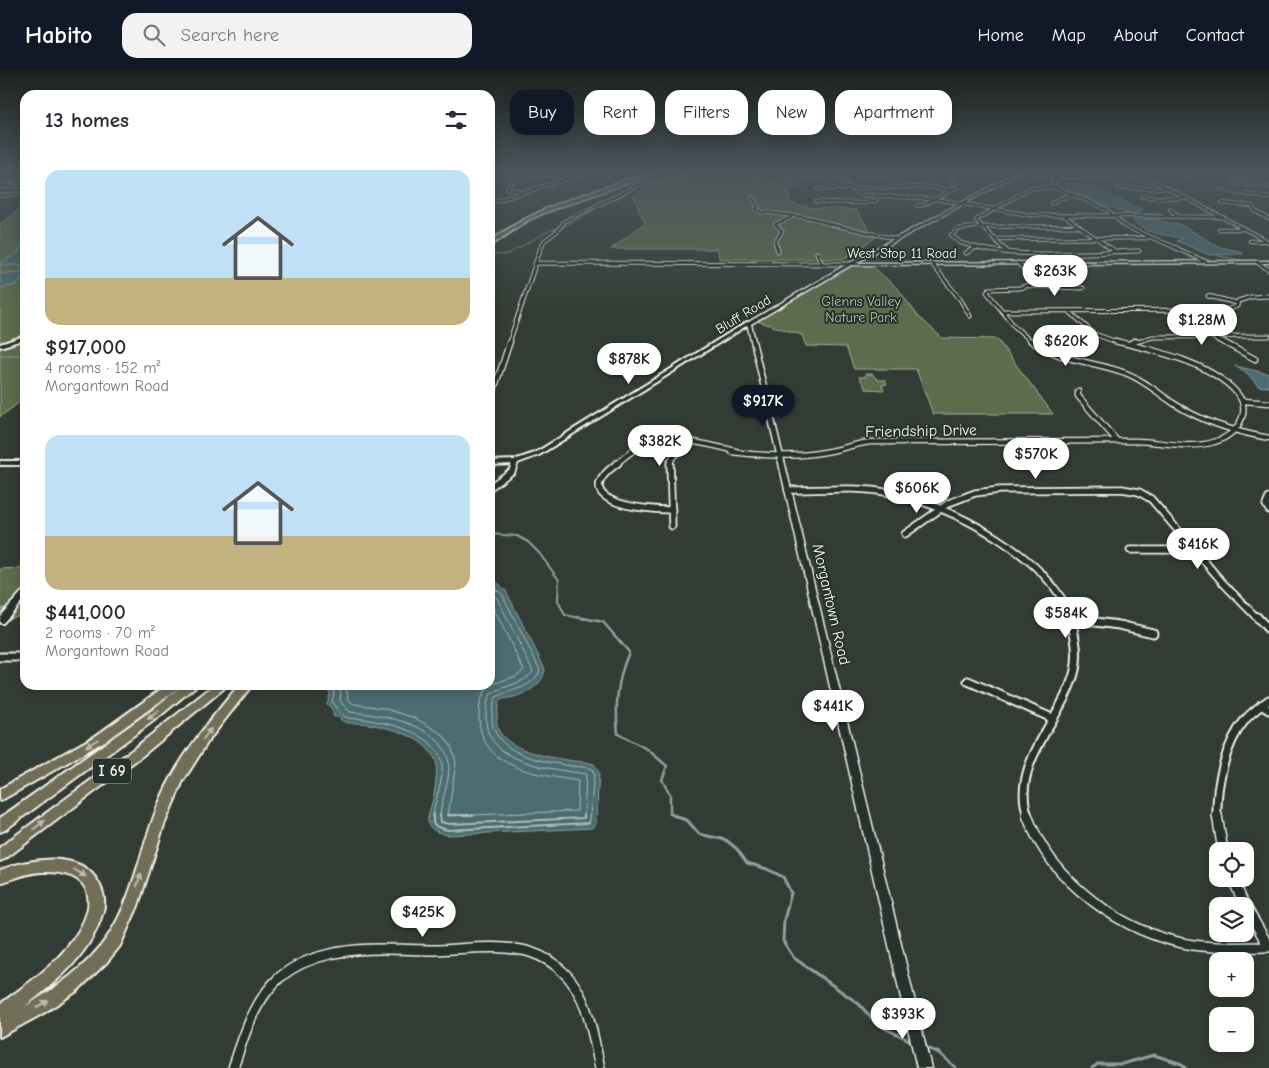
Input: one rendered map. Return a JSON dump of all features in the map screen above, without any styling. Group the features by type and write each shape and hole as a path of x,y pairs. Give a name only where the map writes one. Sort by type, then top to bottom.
{"highway":[{"path":"495,233 516,220"},
{"path":"495,240 529,220"},
{"path":"0,796 94,742 168,690"},
{"name":"I 69","path":"0,826 185,690"},
{"name":"I 69","path":"0,854 137,753 216,690"},
{"path":"1,1025 79,980 103,957 124,923 169,796 181,771 214,724 242,690"},
{"path":"0,877 26,868 46,864 65,865 81,872 92,882 98,896 87,932 75,950 59,969 1,1025"}],"main road":[{"name":"Bluff Road","path":"749,323 850,264 933,220"},
{"path":"858,260 866,264"},
{"name":"West Stop 11 Road","path":"850,264 1269,262"},
{"name":"Morgantown Road","path":"749,323 924,1068"}],"street":[{"path":"495,387 542,244 568,220"},
{"path":"778,250 775,242 782,231 775,224 790,220"},
{"path":"816,220 897,239"},
{"path":"977,220 980,226 1008,252"},
{"path":"1070,220 1115,251"},
{"path":"1119,220 1126,227 1172,246 1203,262"},
{"path":"1228,220 1268,242"},
{"path":"1079,226 980,226 959,229 951,235 957,242 975,248 1008,252 1139,251"},
{"path":"1219,228 1244,229"},
{"path":"994,239 1152,238"},
{"path":"1250,241 1268,242"},
{"path":"966,253 975,248"},
{"path":"817,253 822,264"},
{"path":"1257,262 1269,270"},
{"name":"West Stop 11 Road","path":"536,263 850,264"},
{"path":"1018,263 1033,278 1034,282 1030,286"},
{"path":"834,264 843,268"},
{"path":"932,264 960,299 970,316"},
{"path":"1083,288 1030,286 985,289 1028,339 1038,346 1061,356 1129,374 1147,384 1179,408 1202,419 1234,430 1269,438"},
{"path":"1208,296 1237,304"},
{"path":"1004,311 1227,310 1237,306 1240,299 1269,296"},
{"path":"1069,311 1095,335 1166,355 1200,369 1230,387 1243,401 1244,416 1234,430"},
{"name":"Bluff Road","path":"495,483 512,471 515,462 537,454 749,323"},
{"path":"1129,344 1140,339 1153,337 1269,336"},
{"path":"1212,337 1255,359"},
{"path":"0,346 20,339"},
{"path":"1078,391 1078,396 1117,441"},
{"path":"1243,401 1269,403"},
{"name":"Friendship Drive","path":"690,441 732,452 821,453 853,444 870,442 1117,441 1208,443 1224,438 1234,430"},
{"path":"672,510 644,510 624,506 609,499 600,488 600,480 605,472 642,445 656,441 690,441"},
{"path":"672,526 670,463 672,458 690,441"},
{"path":"495,463 515,462"},
{"path":"0,463 20,463"},
{"path":"906,534 960,497 988,491 1127,489 1140,492 1151,499 1223,584 1269,630"},
{"path":"788,490 879,490 909,497 940,509 990,533 1024,556 1064,602 1072,619 1077,640 1076,664 1071,681 1025,777 1023,793 1028,817 1039,844 1059,870 1086,895 1115,916 1147,932 1181,943 1204,947 1269,947 1236,887"},
{"path":"1268,498 1266,505 1269,510"},
{"path":"1130,550 1194,550"},
{"path":"0,621 20,599"},
{"path":"1072,619 1118,625 1153,633"},
{"path":"0,657 20,657"},
{"path":"968,681 1052,718"},
{"path":"1221,842 1216,811 1217,790 1232,738 1240,724 1269,700"},
{"path":"1261,705 1269,710"},
{"path":"233,1068 257,1006 278,980 300,965 319,957 348,950 504,949 529,952 541,956 569,976 584,1003 600,1068"}],"green space":[{"path":"6,220 20,220 20,336 0,344 0,224"},
{"path":"643,220 862,220 875,238 843,259 719,259 718,249 611,249 645,223"},
{"name":"Glenns Valley Nature Park","path":"855,265 872,266 898,289 918,316 942,338 997,339 1053,414 933,414 916,369 854,369 846,347 806,346 802,335 757,321"},
{"path":"20,341 20,402 0,417 0,347"},
{"path":"865,374 872,374 878,380 885,380 887,384 882,385 884,390 866,389 859,377 866,377"},
{"path":"20,568 20,616 0,619 0,569"}],"water":[{"path":"1153,220 1181,225 1220,247 1239,251 1243,254 1209,255 1177,241 1183,238 1144,229 1133,221"},
{"path":"20,248 20,265 0,264 19,251"},
{"path":"20,272 20,280 16,285 0,288 0,274"},
{"path":"1235,366 1269,374 1269,387 1258,386 1248,374"},
{"path":"495,582 498,583 506,591 545,669 544,675 538,684 530,690 499,701 498,729 510,742 528,751 549,757 594,764 599,773 596,824 592,828 448,835 439,833 433,830 428,823 435,791 437,768 436,761 431,752 414,738 393,729 370,724 348,723 341,720 340,717 334,717 332,709 327,704 330,694 328,690 495,690"}],"waterway":[{"path":"562,228 577,220"},
{"path":"495,255 508,254 550,230 556,229"},
{"path":"1219,256 1247,261 1269,261"},
{"path":"0,355 20,355"},
{"path":"495,534 517,536 528,542 539,553 559,580 558,601 565,615 585,619"},
{"path":"15,607 20,606"},
{"path":"0,609 8,608"},
{"path":"578,617 603,622 629,652 618,692 618,734 647,749 667,766 662,780 670,794 670,814 673,815"},
{"path":"673,815 688,821 699,834 726,840 737,849 747,863 767,869 783,877 791,893 784,920 783,941 794,958 859,1004 873,1020 884,1028 911,1041"},
{"path":"925,1047 939,1053 956,1068"},
{"path":"1092,1068 1098,1064 1122,1064 1154,1055 1182,1064 1186,1068"}]}
